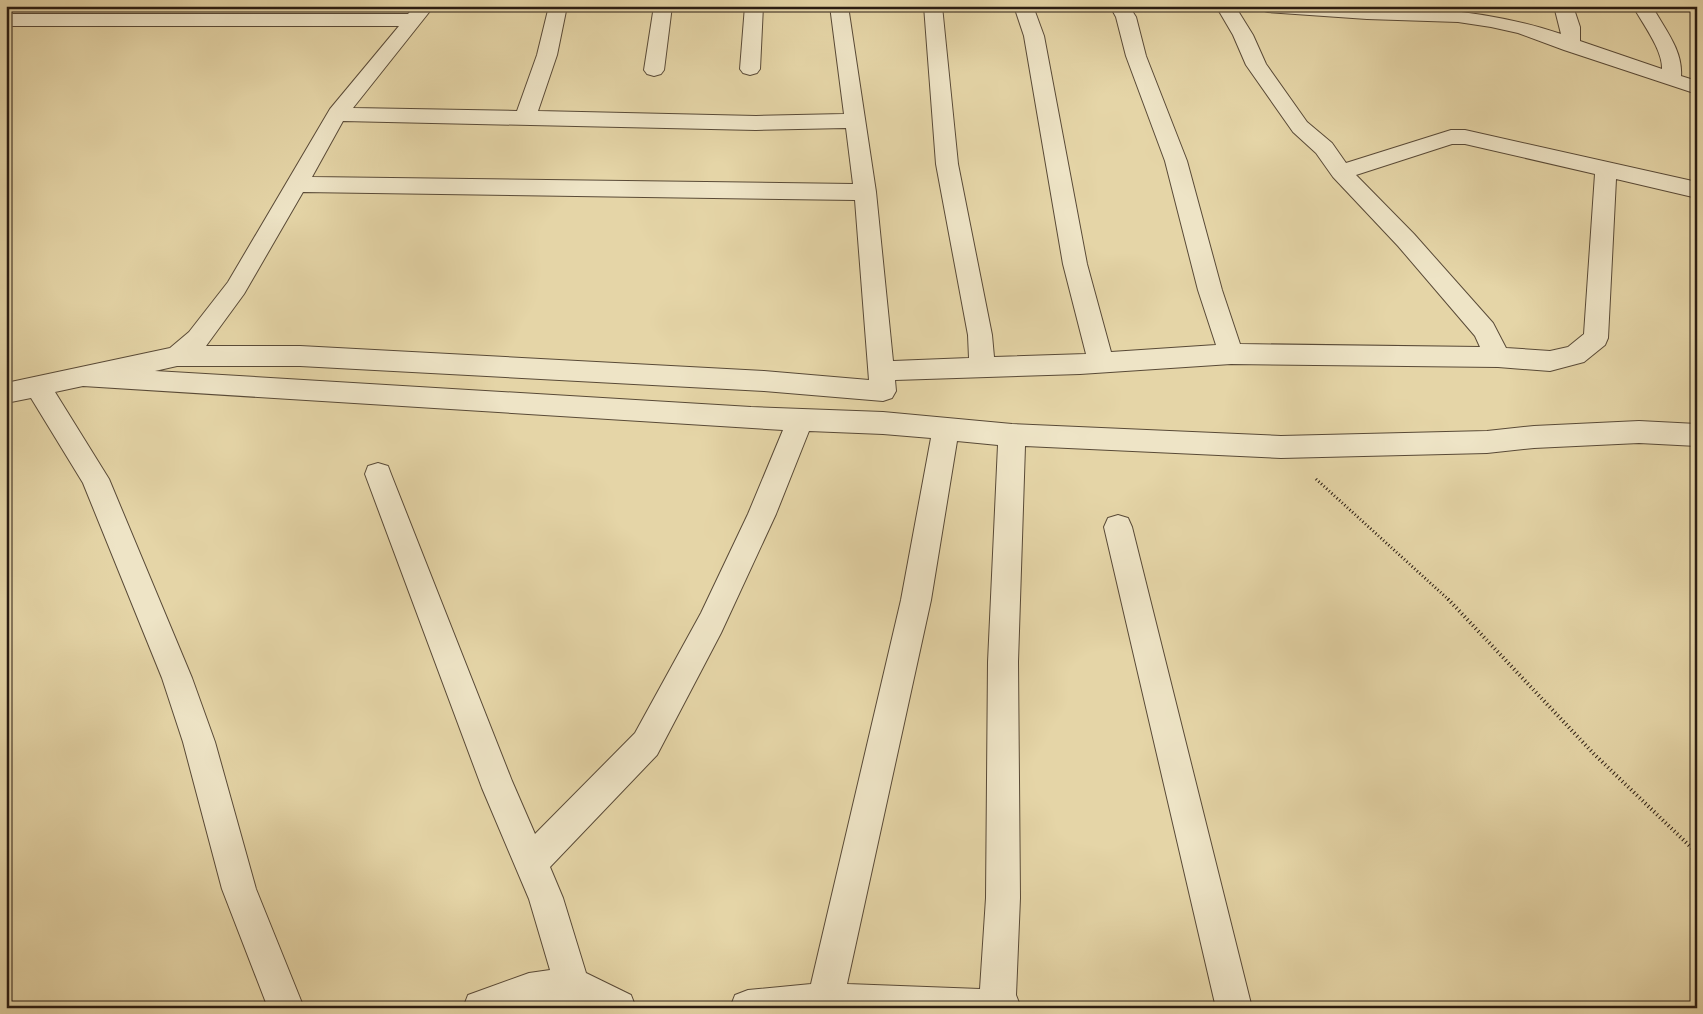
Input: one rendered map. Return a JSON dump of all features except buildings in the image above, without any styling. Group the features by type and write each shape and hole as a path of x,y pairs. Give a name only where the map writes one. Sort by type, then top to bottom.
{"street":[{"path":"525,118 547,55 558,6"},
{"path":"654,70 663,6"},
{"path":"750,69 754,6"},
{"path":"839,6 864,192 882,381 883,423"},
{"path":"933,6 947,164 980,335 982,368"},
{"path":"1023,6 1034,36 1075,264 1101,362"},
{"path":"1119,6 1126,17 1136,56 1176,161 1210,290 1231,354"},
{"path":"1225,6 1270,87 1300,127 1324,148 1341,172 1406,240 1484,330 1498,357"},
{"path":"1268,6 1367,13 1450,11 1523,28 1697,88"},
{"path":"1563,6 1570,28 1571,46"},
{"path":"1642,6 1668,51 1672,63 1670,79"},
{"path":"6,20 419,13"},
{"path":"177,356 198,339 236,288 337,114 419,13"},
{"path":"337,114 756,123 854,121"},
{"path":"1341,172 1451,137 1465,137 1697,190"},
{"path":"6,393 177,356 300,356 764,381 882,381 982,368 1231,354 1498,357 1550,361 1575,355 1596,338 1606,168"},
{"path":"295,184 864,192"},
{"path":"79,376 800,420 883,423 1012,435 1280,447 1487,442 1534,436 1639,432 1697,435"},
{"path":"37,385 95,479 114,529 178,678 212,784 239,889 286,1008"},
{"path":"531,862 646,744 711,623 762,514 800,420"},
{"path":"825,1002 916,600 946,429"},
{"path":"748,1008 825,1002 1000,1007 1004,786 1003,662 1012,435"},
{"path":"378,474 495,778 546,898 572,985"},
{"path":"1118,527 1234,1008"},
{"path":"481,1008 529,991 572,985 618,1008"}],"path":[{"path":"1280,447 1452,603 1594,754 1697,853"}]}
